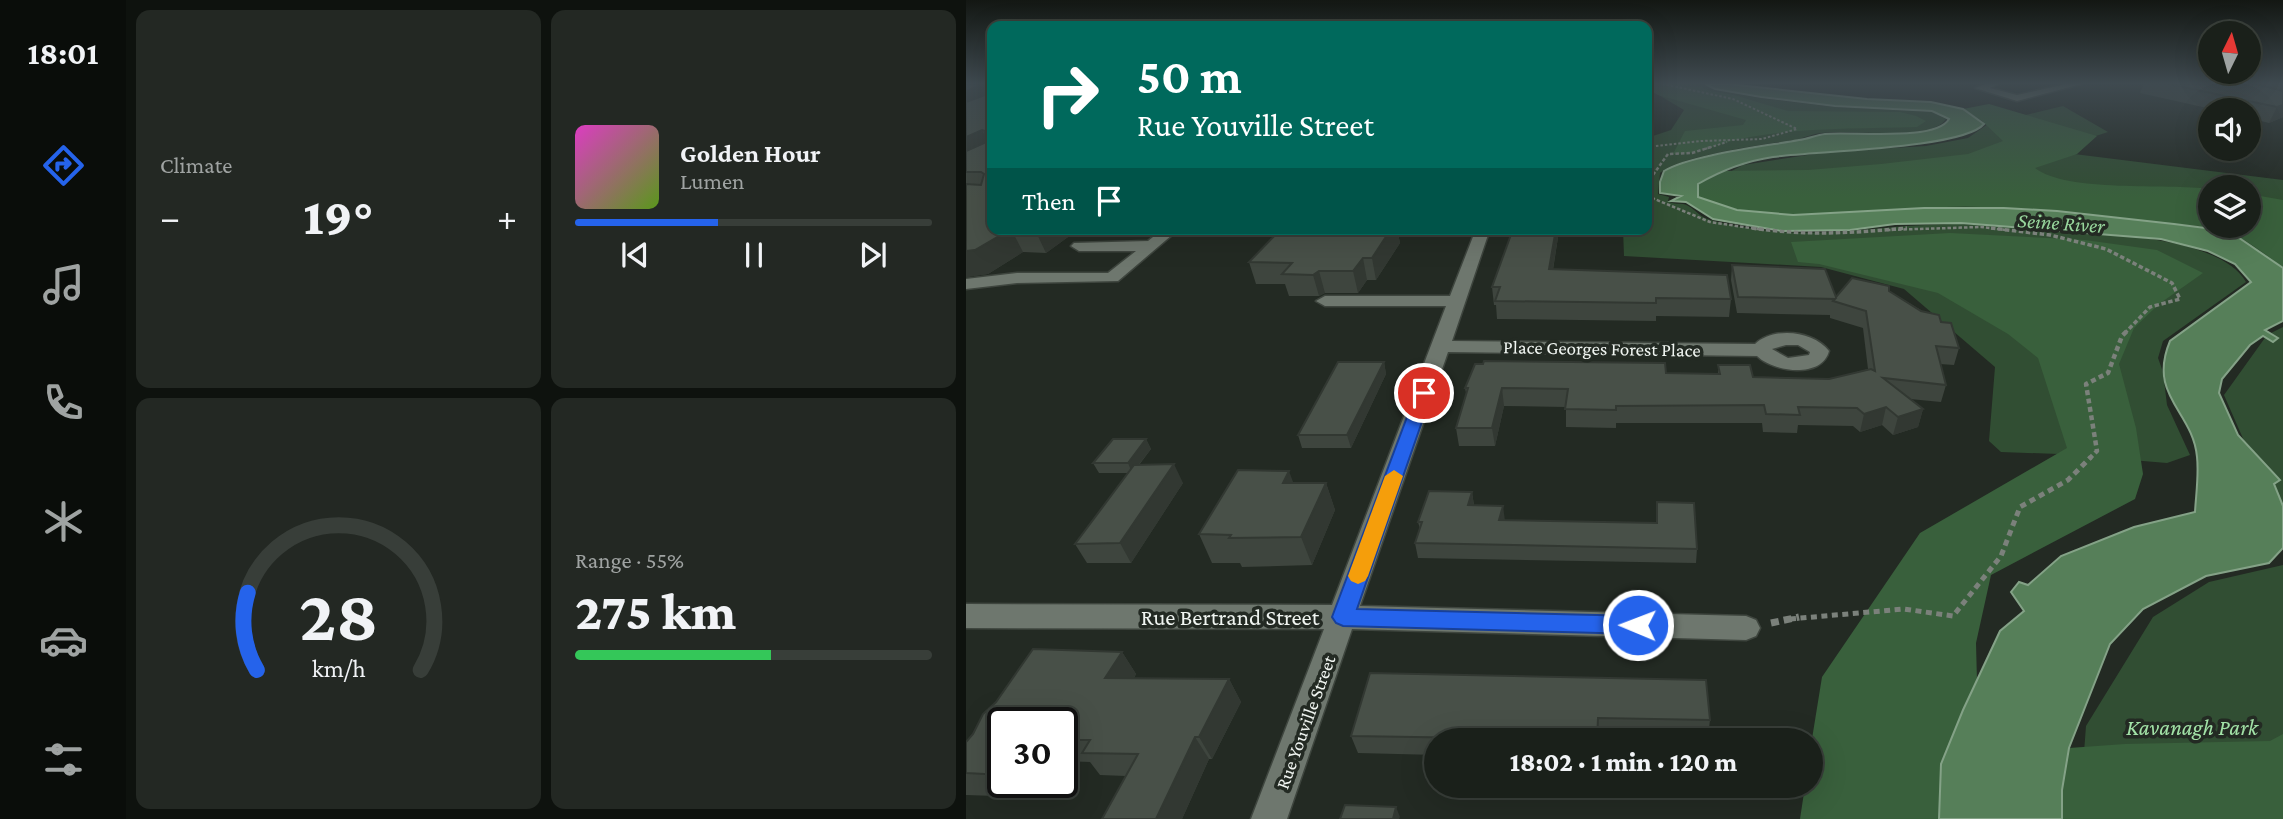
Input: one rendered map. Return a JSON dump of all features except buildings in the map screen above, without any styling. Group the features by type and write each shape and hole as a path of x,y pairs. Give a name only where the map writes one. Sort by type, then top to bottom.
{"street":[{"path":"966,284 1017,278 1112,278 1165,235"},
{"name":"Rue Youville Street","path":"1269,819 1481,235"},
{"path":"1079,246 1152,246"},
{"path":"1325,302 1457,301"},
{"name":"Place Georges Forest Place","path":"1441,346 1762,350"},
{"name":"Rue Bertrand Street","path":"966,616 1343,617 1746,628"}],"path":[{"path":"1652,147 1670,147 1699,141 1727,142 1782,137 1797,129 1783,122"},
{"path":"1652,171 1668,154 1692,153 1727,142"},
{"path":"1652,198 1710,222 1792,234 1827,235 1909,228 1981,227 2050,235 2106,249 2172,283 2180,299 2150,307 2122,335 2108,373 2086,384 2097,451 2068,480 2020,507 2001,556 1953,617 1904,609 1800,617 1746,628"}],"green space":[{"path":"1676,122 1942,122 1924,130 1907,132 1818,134 1703,156 1660,173 1658,194 1669,197 1668,201 1672,203 1692,208 1702,217 1730,225 1802,233 1960,224 2098,233 2185,246 2232,266 2246,282 2163,341 2158,358 2163,372 2167,405 2190,455 2167,463 2001,452 1989,441 1995,367 1904,289 1821,267 1624,256 1623,235 1652,235 1652,136 1671,130"},
{"path":"1995,122 2091,122 2108,132 2050,151 2243,175 2198,175 2198,227 2024,207 1705,185 1743,165 1827,152 1926,146 1968,138 1988,124"},
{"path":"2261,177 2283,180 2283,300 2243,238 2261,238"},
{"path":"2283,327 2283,530 2224,395 2267,335"},
{"name":"Kavanagh Park","path":"2283,565 2283,819 2079,819 2086,726 2153,617 2209,582"}],"shaded area":[{"path":"1745,122 1924,122 1917,127 1784,132 1732,141 1699,151 1673,154 1685,131 1743,125"},
{"path":"1983,122 2050,122 2097,136 2077,154 2035,168 2050,176 2093,184 2198,188 2198,226 2043,210 1983,207 1780,216 1724,207 1698,197 1698,184 1722,171 1808,170 1968,154 2003,141"},
{"path":"2261,196 2283,200 2283,268 2240,238 2261,238"},
{"path":"1950,233 2085,240 2157,250 2203,273 2159,304 2134,328 2119,364 2136,428 2143,474 2135,499 1991,575 1976,643 1977,682 1941,764 1939,819 1800,819 1803,798 1823,798 1823,728 1814,728 1822,677 1920,533 2067,448 2038,358 2008,334 1938,293 1819,264 1798,262 1791,242"},
{"path":"2283,734 2283,819 2062,819 2062,790 2069,748 2270,741"}],"water":[{"name":"Seine River","path":"1945,122 1984,124 1971,132 1919,144 1763,159 1734,167 1698,184 1698,197 1737,210 1793,215 1924,208 2004,208 2174,224 2198,227 2198,238 2239,238 2283,268 2283,321 2265,330 2278,338 2273,342 2263,336 2250,345 2222,379 2219,393 2238,435 2280,480 2274,484 2283,506 2283,548 2269,563 2206,576 2143,609 2110,644 2069,748 2062,790 2062,819 1939,819 1941,764 2000,631 2024,611 2011,592 2019,582 2028,585 2061,556 2134,527 2195,512 2198,478 2194,441 2167,390 2164,360 2170,341 2251,282 2235,264 2208,251 2161,239 1961,223 1781,231 1713,219 1686,202 1671,201 1681,196 1660,193 1664,171 1691,160 1837,133 1892,134 1928,131"}],"slow traffic":[{"path":"1358,576 1394,476"}],"route":[{"path":"1424,393 1343,617 1638,625"}]}
